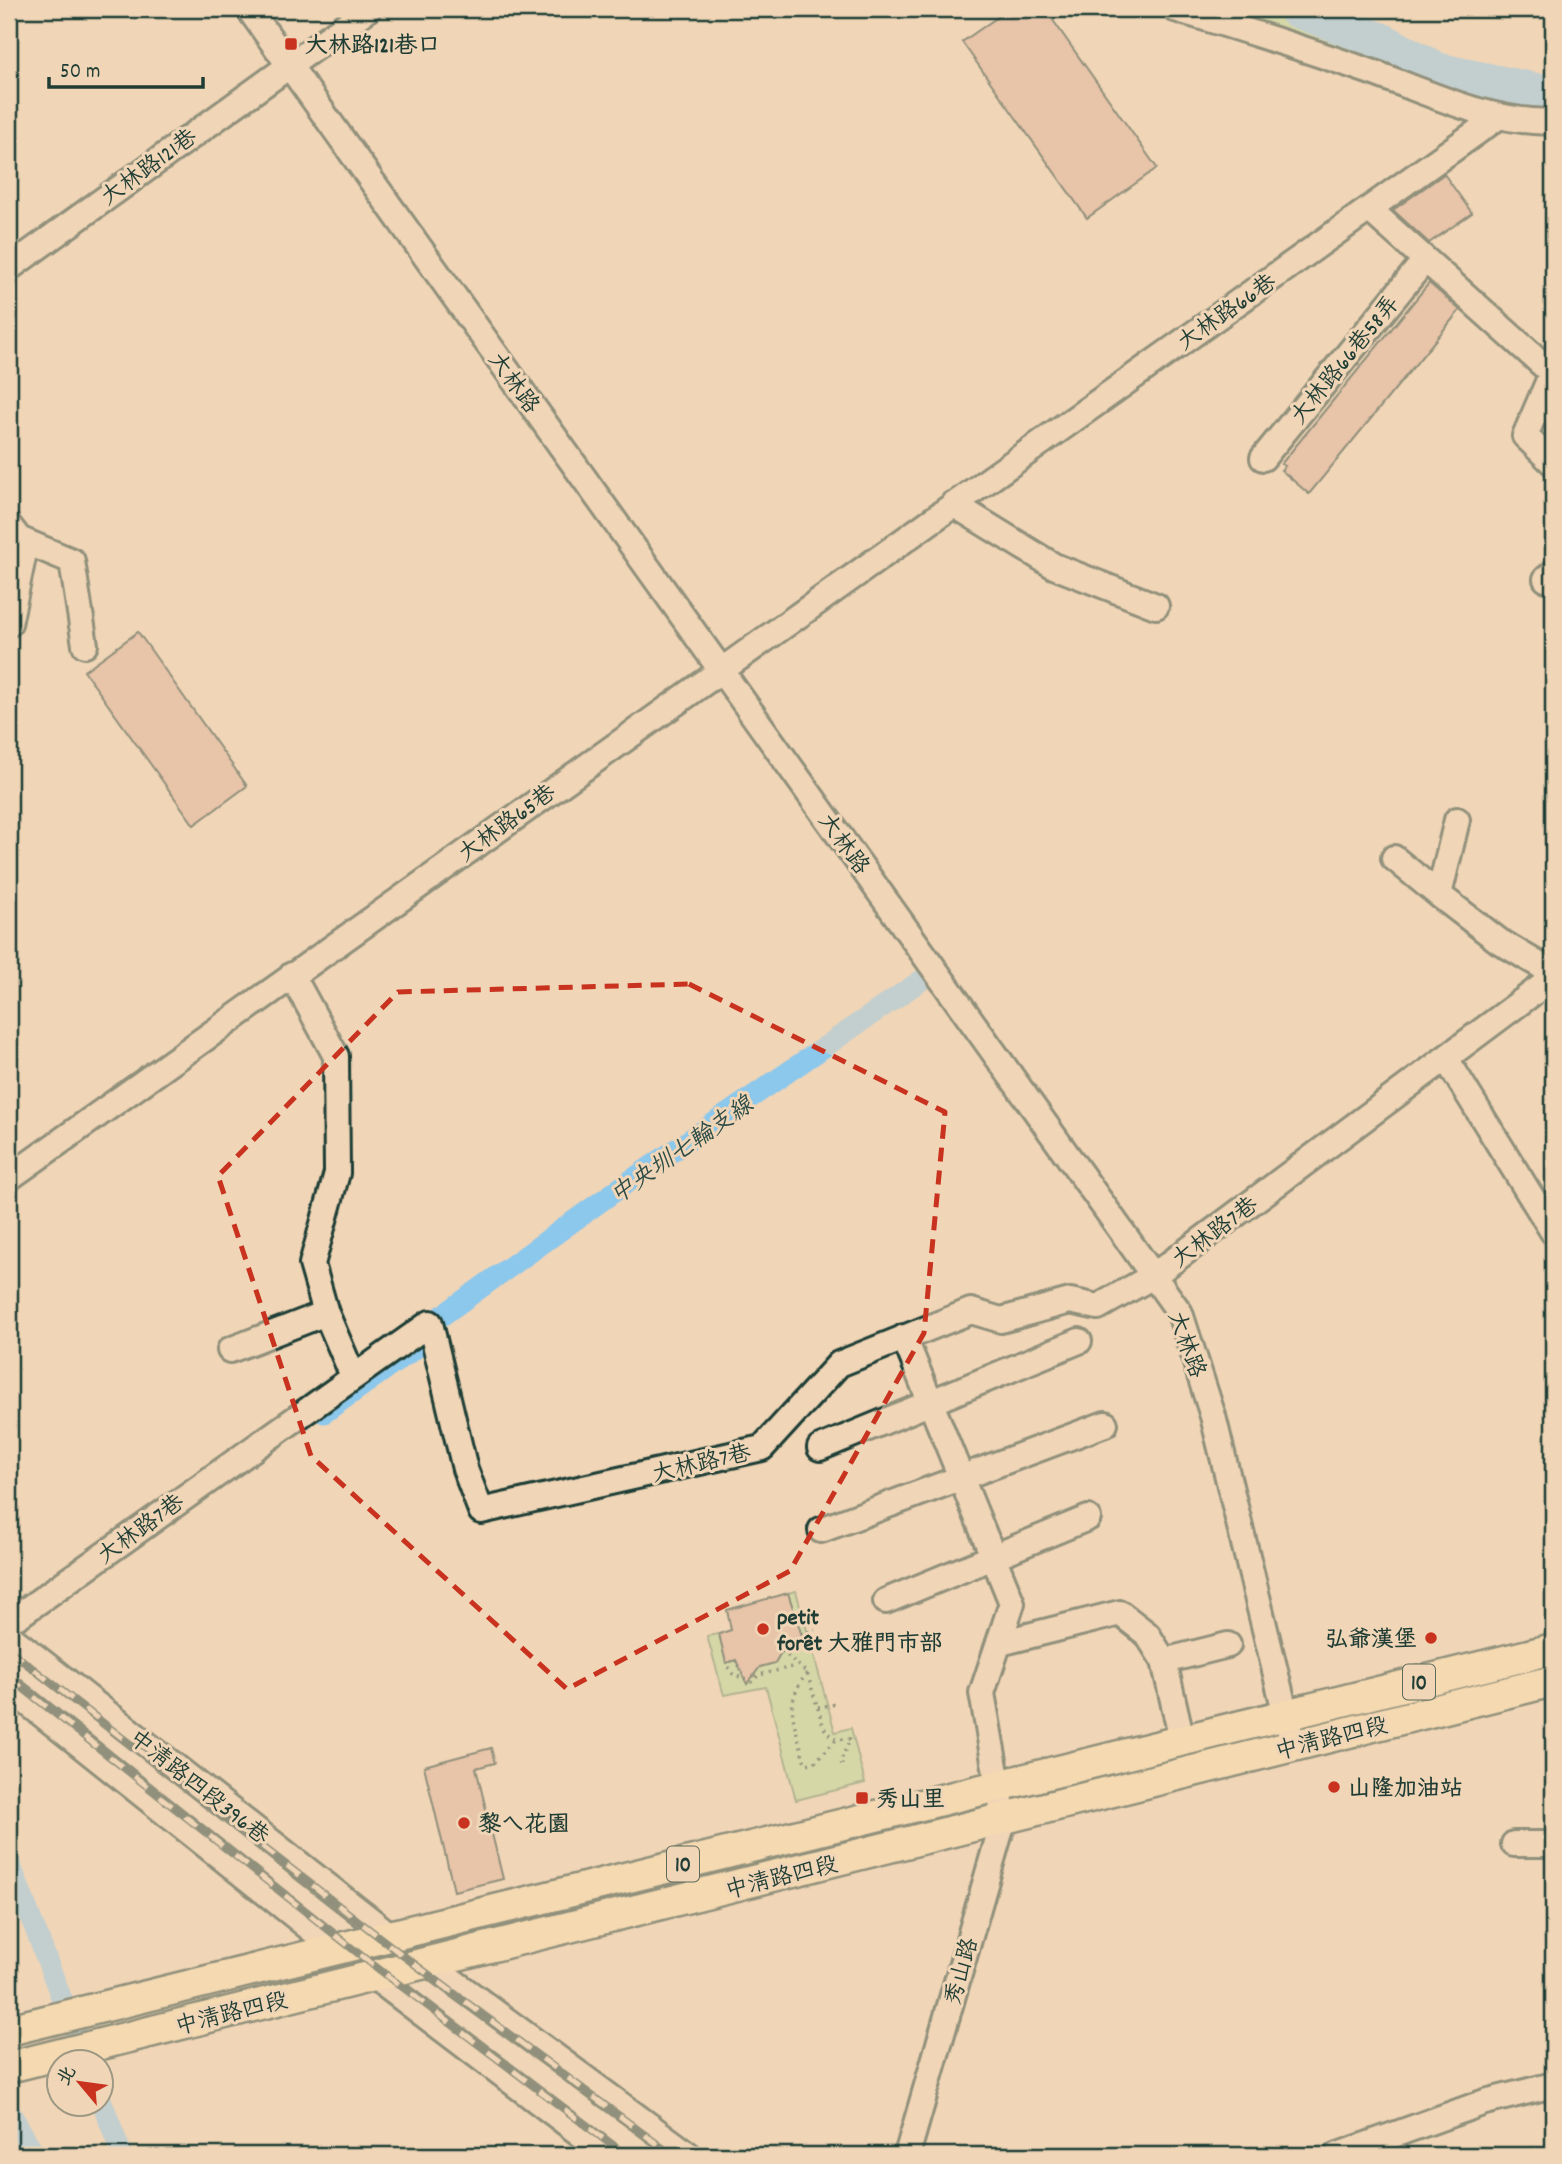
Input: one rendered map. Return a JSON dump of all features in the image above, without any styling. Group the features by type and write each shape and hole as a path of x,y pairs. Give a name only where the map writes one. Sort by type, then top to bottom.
{"main road":[{"name":"中清路四段","path":"9,2031 1553,1649"},
{"name":"中清路四段","path":"9,2067 1553,1681"}],"street":[{"name":"大林路","path":"249,9 1180,1314 1213,1416 1293,1746"},
{"name":"大林路121巷","path":"9,268 369,9"},
{"path":"1175,9 1288,44 1435,98 1498,117 1553,122"},
{"name":"大林路66巷","path":"720,669 1498,117"},
{"path":"1369,209 1552,373 1525,436 1553,463"},
{"name":"大林路66巷58弄","path":"1263,458 1425,260"},
{"path":"953,504 1054,566 1156,606"},
{"path":"9,624 16,552 72,561 85,645"},
{"name":"大林路65巷","path":"9,1178 720,669"},
{"path":"1439,895 1457,820"},
{"path":"1394,858 1499,941 1553,975"},
{"path":"292,975 336,1056 337,1173 312,1264 326,1312 353,1376"},
{"name":"大林路7巷","path":"13,1626 353,1376 430,1323 465,1469 481,1511 762,1448 839,1364 971,1311 1001,1320 1070,1301 1098,1307 1153,1276 1447,1060 1553,975"},
{"path":"1447,1060 1553,1232"},
{"path":"230,1350 326,1312"},
{"name":"秀山路","path":"904,1336 1012,1603 982,1693 1004,1818 907,2155"},
{"path":"820,1448 1079,1341"},
{"path":"821,1530 1105,1424"},
{"path":"886,1601 1088,1518"},
{"path":"1000,1643 1120,1612 1147,1634 1164,1661 1182,1740"},
{"name":"中清路四段396巷","path":"13,1626 391,1936"},
{"path":"1164,1661 1228,1645"},
{"name":"中清路四段396巷","path":"9,1688 336,1949"},
{"path":"1514,1844 1553,1843"},
{"path":"427,1962 689,2155"},
{"path":"373,1976 608,2155"},
{"path":"1338,2155 1485,2102 1553,2085"}],"path":[{"path":"801,1634 815,1630"},
{"path":"782,1651 807,1672 824,1728 836,1740 850,1740 841,1760 842,1766"},
{"path":"728,1667 733,1674 751,1682 760,1675 797,1665"},
{"path":"807,1672 795,1691 792,1703 793,1730 802,1758 807,1764 815,1762 836,1740"},
{"path":"817,1707 836,1704"}],"highlighted area":[{"path":"689,984 945,1112 924,1333 790,1571 567,1689 311,1456 218,1176 398,992"}],"green space":[{"path":"1206,9 1270,9 1362,43 1465,94 1445,92"},
{"path":"796,1591 835,1732 851,1728 865,1783 796,1800 766,1687 724,1695 707,1636 719,1634 726,1663 738,1660 744,1677 754,1677 756,1668 775,1663 784,1647 790,1649 803,1641 788,1593"}],"building":[{"path":"1009,9 1045,9 1157,168 1087,218 962,42"},
{"path":"1444,174 1472,213 1429,243 1393,210"},
{"path":"1429,283 1460,310 1309,494 1281,470 1285,466 1281,464"},
{"path":"138,632 247,786 194,825 84,671"},
{"path":"788,1593 803,1639 796,1646 781,1652 775,1663 760,1667 747,1684 736,1660 726,1663 719,1634 731,1630 727,1610"},
{"name":"黎ㄟ花園","path":"491,1748 495,1763 476,1768 503,1879 454,1891 424,1766"}],"waterway":[{"path":"1296,9 1384,42 1438,71 1553,95"},
{"name":"中央圳七輪支線","path":"436,1320 621,1187 926,977"},
{"path":"324,1413 419,1346"},
{"path":"9,1861 81,2048"},
{"name":"中央圳七輪支線","path":"9,2110 35,2155"},
{"path":"108,2118 122,2155"}],"railway":[{"path":"9,1650 401,1954 672,2155"},
{"path":"9,1677 368,1961 625,2155"}],"place":[{"name":"大林路121巷口","path":"291,44"},
{"name":"petit forêt 大雅門市部","path":"763,1629"},
{"name":"弘爺漢堡","path":"1431,1638"},
{"name":"山隆加油站","path":"1334,1787"},
{"name":"秀山里","path":"862,1798"},
{"name":"黎ㄟ花園","path":"464,1823"}]}
